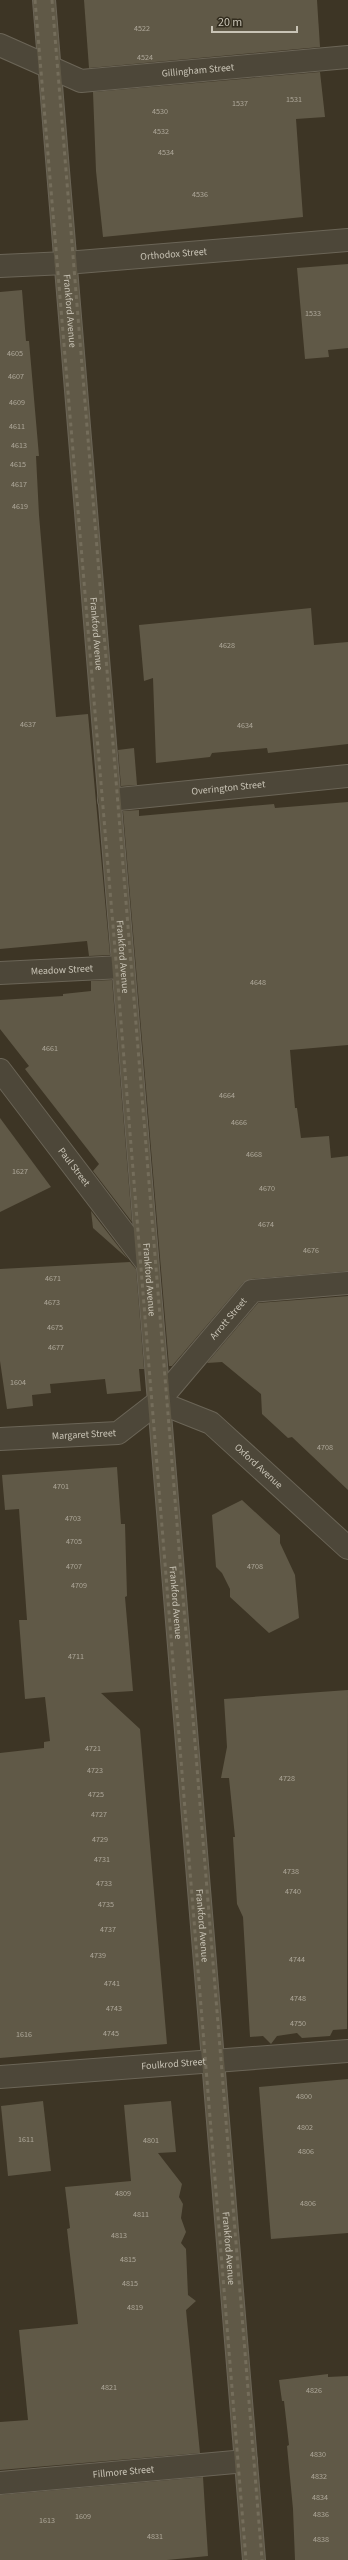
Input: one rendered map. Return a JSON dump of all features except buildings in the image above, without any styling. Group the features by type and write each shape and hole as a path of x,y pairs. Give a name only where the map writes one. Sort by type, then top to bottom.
{"main road":[{"name":"Frankford Avenue","path":"44,0 158,1402 215,2063 254,2560"}],"street":[{"name":"Gillingham Street","path":"0,45 81,81 348,57"},
{"name":"Orthodox Street","path":"0,266 66,263 348,240"},
{"name":"Overington Street","path":"109,800 348,776"},
{"name":"Meadow Street","path":"0,973 123,967"},
{"name":"Paul Street","path":"0,1070 147,1263"},
{"name":"Arrott Street","path":"158,1402 252,1291 348,1282"},
{"name":"Margaret Street","path":"0,1439 118,1433 158,1402"},
{"name":"Oxford Avenue","path":"158,1402 211,1423 348,1548"},
{"name":"Foulkrod Street","path":"0,2078 215,2063 348,2051"},
{"name":"Fillmore Street","path":"0,2483 246,2461"}],"railway":[{"path":"35,0 118,985 246,2560"},
{"path":"52,0 262,2560"}]}
